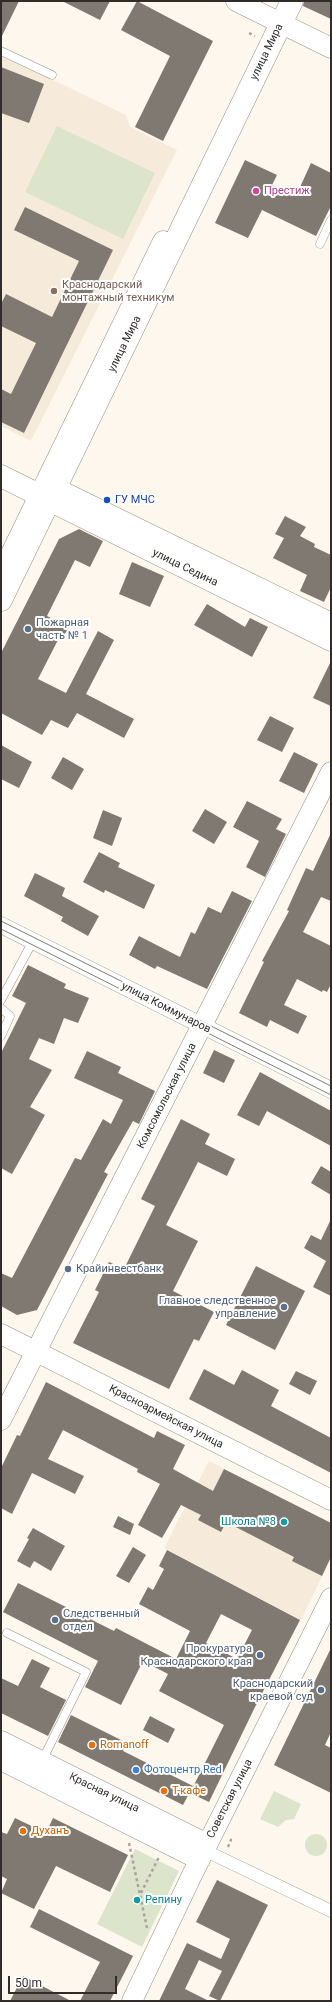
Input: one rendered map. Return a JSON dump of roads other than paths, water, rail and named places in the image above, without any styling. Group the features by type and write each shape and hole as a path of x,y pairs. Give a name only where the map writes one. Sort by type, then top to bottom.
{"main road":[{"name":"улица Мира","path":"1,600 47,492 276,22 292,1"},
{"path":"1,476 47,492"},
{"name":"улица Седина","path":"47,492 331,640"}],"street":[{"path":"236,1 331,48"},
{"name":"улица Мира","path":"276,22 280,1"},
{"name":"улица Мира","path":"1,574 47,492"},
{"name":"улица Седина","path":"47,492 331,623"},
{"name":"Комсомольская улица","path":"1,1420 331,772"},
{"name":"улица Коммунаров","path":"1,925 331,1090"},
{"name":"Красноармейская улица","path":"1,1334 331,1500"},
{"name":"Советская улица","path":"133,2000 204,1851 331,1598"},
{"name":"Красная улица","path":"1,1741 204,1851"},
{"name":"Красная улица","path":"1,1760 204,1851 331,1911"}],"lane":[{"path":"1,52 52,75"},
{"path":"320,244 331,220"},
{"path":"1,1000 33,941"},
{"path":"1,1008 10,1016 1,1036"},
{"path":"7,1633 86,1672 42,1762"}],"tram line":[{"path":"1,921 331,1086"},
{"path":"1,929 331,1095"}],"place":[{"name":"Престиж","path":"256,191"},
{"name":"Краснодарский монтажный техникум","path":"54,291"},
{"name":"ГУ МЧС","path":"107,500"},
{"name":"Пожарная часть № 1","path":"28,629"},
{"name":"Крайинвестбанк","path":"68,1269"},
{"name":"Главное следственное управление","path":"284,1307"},
{"name":"Школа №8","path":"284,1522"},
{"name":"Следственный отдел","path":"55,1620"},
{"name":"Прокуратура Краснодарского края","path":"260,1655"},
{"name":"Краснодарский краевой суд","path":"321,1690"},
{"name":"Romanoff","path":"92,1745"},
{"name":"Фотоцентр Red","path":"136,1770"},
{"name":"Т-кафе","path":"164,1791"},
{"name":"Духанъ","path":"23,1831"},
{"name":"Репину","path":"137,1900"}]}
